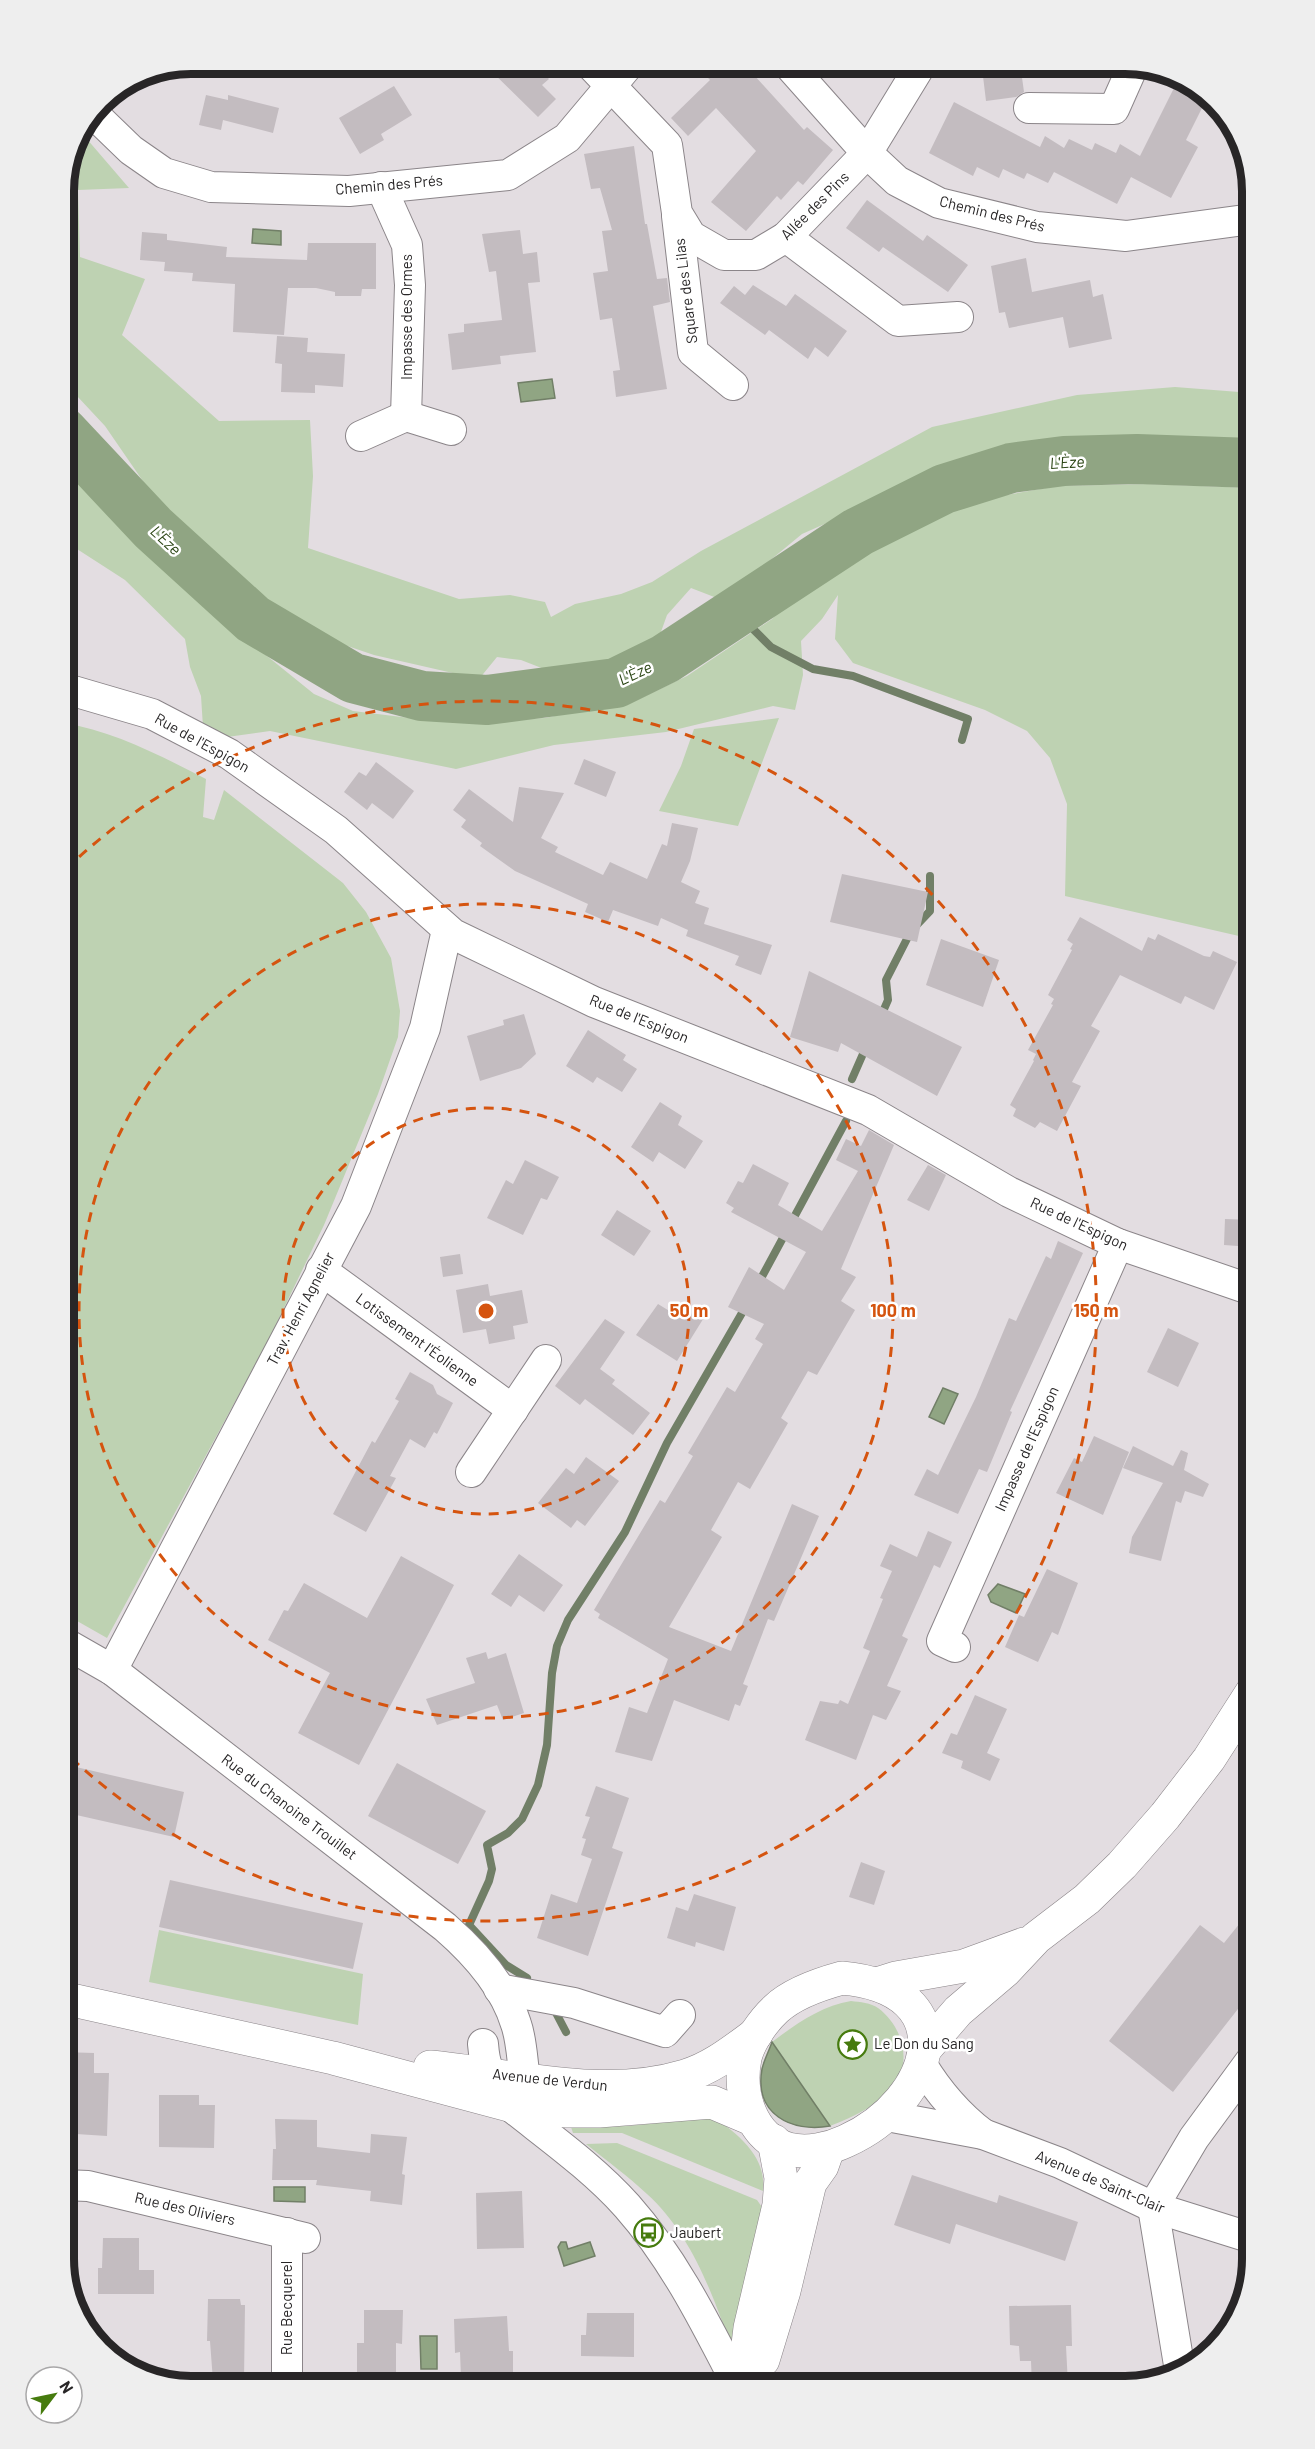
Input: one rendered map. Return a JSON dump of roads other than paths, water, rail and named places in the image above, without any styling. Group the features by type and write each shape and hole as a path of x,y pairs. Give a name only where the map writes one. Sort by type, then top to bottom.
{"main road":[{"path":"763,2130 788,2148 802,2151 828,2149 861,2134 887,2116 911,2087 924,2056 958,2011 1005,1971 1036,1938 1087,1899 1122,1865 1165,1816 1209,1759 1242,1708"},
{"path":"877,1984 896,1978 964,1966 1036,1938"},
{"path":"744,2376 750,2328 779,2205 781,2178 763,2130 744,2089 745,2058 756,2034 778,2007 822,1984 842,1978 877,1984 903,1997 917,2014 923,2030 924,2056"},
{"name":"Avenue de Verdun","path":"74,2000 333,2058 517,2092 567,2111 640,2109 712,2102 763,2130"},
{"name":"Avenue de Verdun","path":"333,2058 478,2062 517,2092 605,2088 658,2082 686,2075 713,2064 756,2034"},
{"path":"763,2376 763,2362 784,2291 801,2213 810,2183 822,2166 828,2149"}],"street":[{"name":"Chemin des Prés","path":"99,117 131,150 165,173 211,187 349,191 508,175 567,138 620,74"},
{"name":"Allée des Pins","path":"620,74 668,145 677,213 691,236 724,255 756,255 786,237 867,153 915,74"},
{"name":"Chemin des Prés","path":"797,74 867,153 897,182 939,203 1037,227 1126,236 1242,220"},
{"path":"1029,108 1114,109 1130,74"},
{"name":"Impasse des Ormes","path":"381,187 407,245 410,285 406,416"},
{"name":"Square des Lilas","path":"677,213 693,352 733,385"},
{"path":"786,237 898,321 958,316"},
{"path":"361,436 406,416 451,430"},
{"name":"Rue de l'Espigon","path":"74,691 152,714 229,754 336,830 447,930 594,1002 868,1110 1010,1192 1118,1244 1242,1287"},
{"name":"Trav. Henri Agnelier","path":"112,1670 356,1206 425,1028 447,930"},
{"name":"Impasse de l'Espigon","path":"955,1647 942,1641 1118,1244"},
{"name":"Lotissement l'Éolienne","path":"321,1270 513,1410"},
{"path":"471,1472 546,1360"},
{"name":"Rue du Chanoine Trouillet","path":"74,1648 112,1670 445,1927 469,1948 500,1989 516,2023 517,2092"},
{"path":"640,2109 512,2090 478,2062 500,1989 680,2025"},
{"name":"Avenue de Saint-Clair","path":"924,2056 934,2085 960,2116 983,2134"},
{"path":"1179,2362 1154,2207 1194,2138 1242,2073"},
{"path":"517,2092 627,2206 679,2278 732,2376"},
{"name":"Avenue de Saint-Clair","path":"887,2116 983,2134 1060,2163 1154,2207 1242,2235"},
{"name":"Rue des Oliviers","path":"74,2185 88,2186 296,2236"},
{"name":"Rue Becquerel","path":"287,2375 296,2236"}],"waterway":[{"name":"L'Èze","path":"74,444 153,528 253,619 353,678 422,696 487,700 616,683 665,659 858,532 944,489 1011,468 1064,461 1137,459 1242,463"},
{"path":"736,612 771,647 813,669 853,676 968,719 962,740"},
{"path":"881,1016 888,1000 886,980 911,931 930,911 930,876"},
{"path":"852,1079 866,1047"},
{"path":"758,1284 846,1121"},
{"path":"527,1978 506,1965 469,1925 492,1869 487,1845 508,1833 522,1819 538,1785 547,1745 552,1673 557,1646 568,1620 625,1532 667,1443 746,1306"},
{"path":"555,2011 566,2032"}],"place":[{"name":"Le Don du Sang","path":"853,2044"},
{"name":"Jaubert","path":"649,2233"}]}
